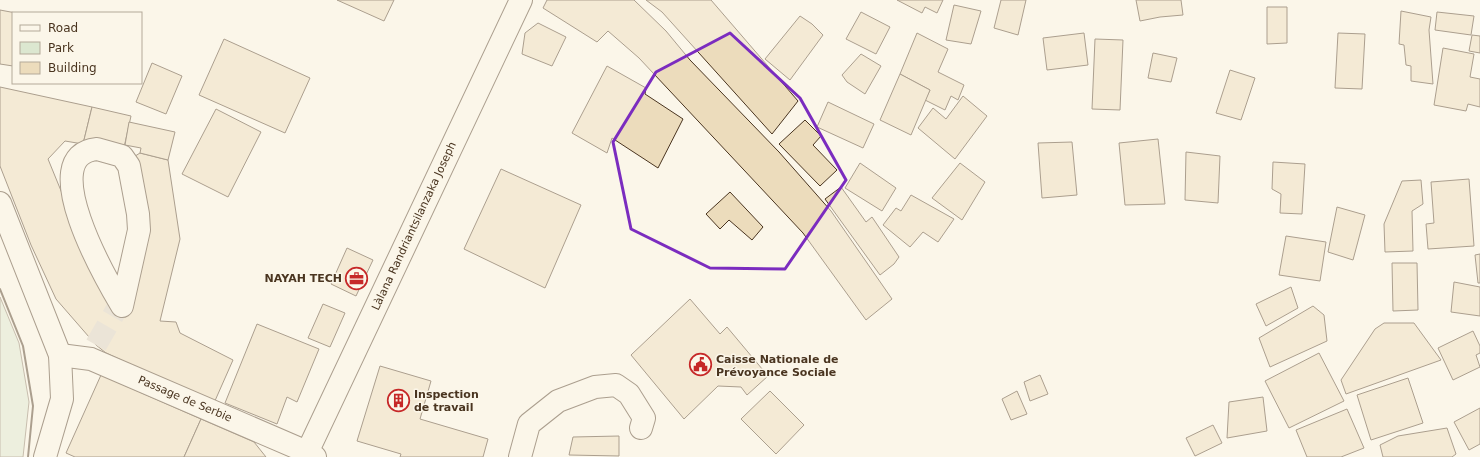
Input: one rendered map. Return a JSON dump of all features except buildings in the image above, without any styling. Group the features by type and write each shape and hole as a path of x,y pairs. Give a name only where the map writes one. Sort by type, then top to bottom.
{"street":[{"name":"Làlana Randriantsilanzaka Joseph","path":"309,455 521,0"},
{"path":"97,149 122,156 129,166 139,230 121,306 80,223 74,201 71,182 75,162 87,150 97,149"},
{"path":"0,203 60,352 62,399 45,457"},
{"path":"60,352 96,345"},
{"name":"Passage de Serbie","path":"60,352 91,359 309,455"},
{"path":"520,457 529,424 558,401 595,387 616,385 629,394 644,418 641,428"}],"highlighted area":[{"path":"730,33 800,98 846,180 785,269 710,268 631,229 613,142 656,72"}],"green space":[{"path":"0,297 19,343 29,402 23,457 0,457"}],"tunnel":[{"path":"96,345 119,305"}],"wall":[{"path":"0,289 23,346 33,406 28,457"}],"place":[{"name":"NAYAH TECH","path":"357,278"},
{"name":"Caisse Nationale de Prévoyance Sociale","path":"700,365"},
{"name":"Inspection de travail","path":"398,400"}]}
